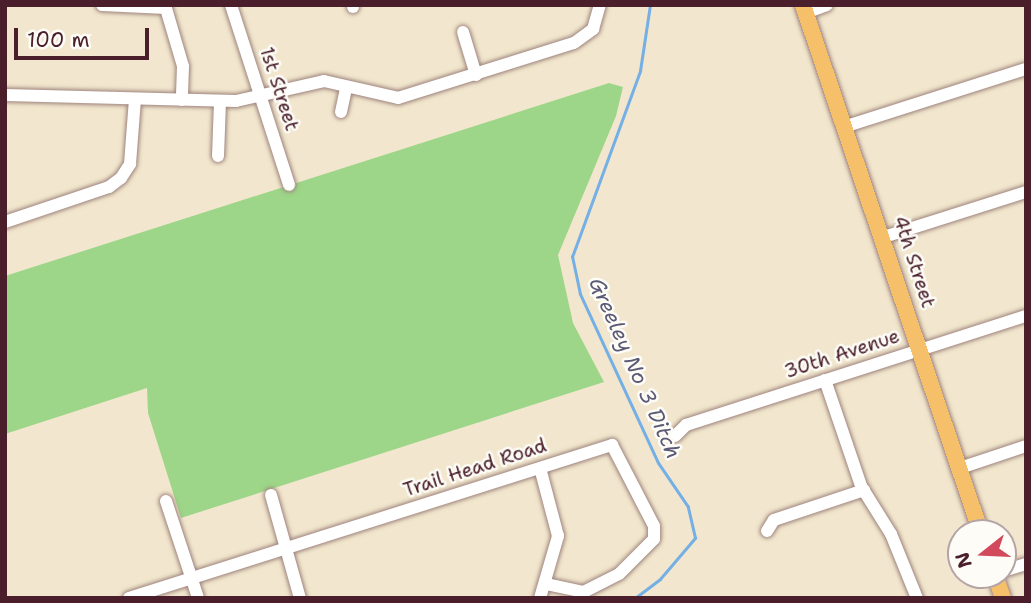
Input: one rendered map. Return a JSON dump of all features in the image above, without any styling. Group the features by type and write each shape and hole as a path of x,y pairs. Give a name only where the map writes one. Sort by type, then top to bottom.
{"main road":[{"name":"4th Street","path":"804,9 847,127 976,519"}],"street":[{"path":"102,5 166,7 183,66 182,100"},
{"name":"1st Street","path":"232,5 289,185"},
{"path":"5,94 220,101 261,96 308,82 398,98 580,40 593,29 600,5"},
{"path":"804,9 827,5"},
{"path":"463,32 476,75"},
{"path":"847,127 1026,69"},
{"path":"341,112 346,88"},
{"path":"5,222 109,187 121,178 130,164 135,99"},
{"path":"218,156 220,101"},
{"path":"884,237 1026,192"},
{"name":"30th Avenue","path":"675,436 686,425 1026,316"},
{"path":"825,380 864,490 896,544 917,598"},
{"name":"Trail Head Road","path":"129,598 612,445 655,533 619,575 584,592 547,584"},
{"path":"960,468 1026,446"},
{"path":"540,468 558,536 547,584 540,598"},
{"path":"767,531 774,520 864,490"},
{"path":"271,495 284,549 300,598"},
{"path":"166,501 198,598"}],"green space":[{"path":"609,83 623,87 616,116 558,255 573,323 604,382 181,518 148,413 147,388 5,434 5,276"}],"waterway":[{"name":"Greeley No 3 Ditch","path":"635,598 660,579 695,538 688,507 658,463 580,294 572,257 640,71 650,5"}]}
